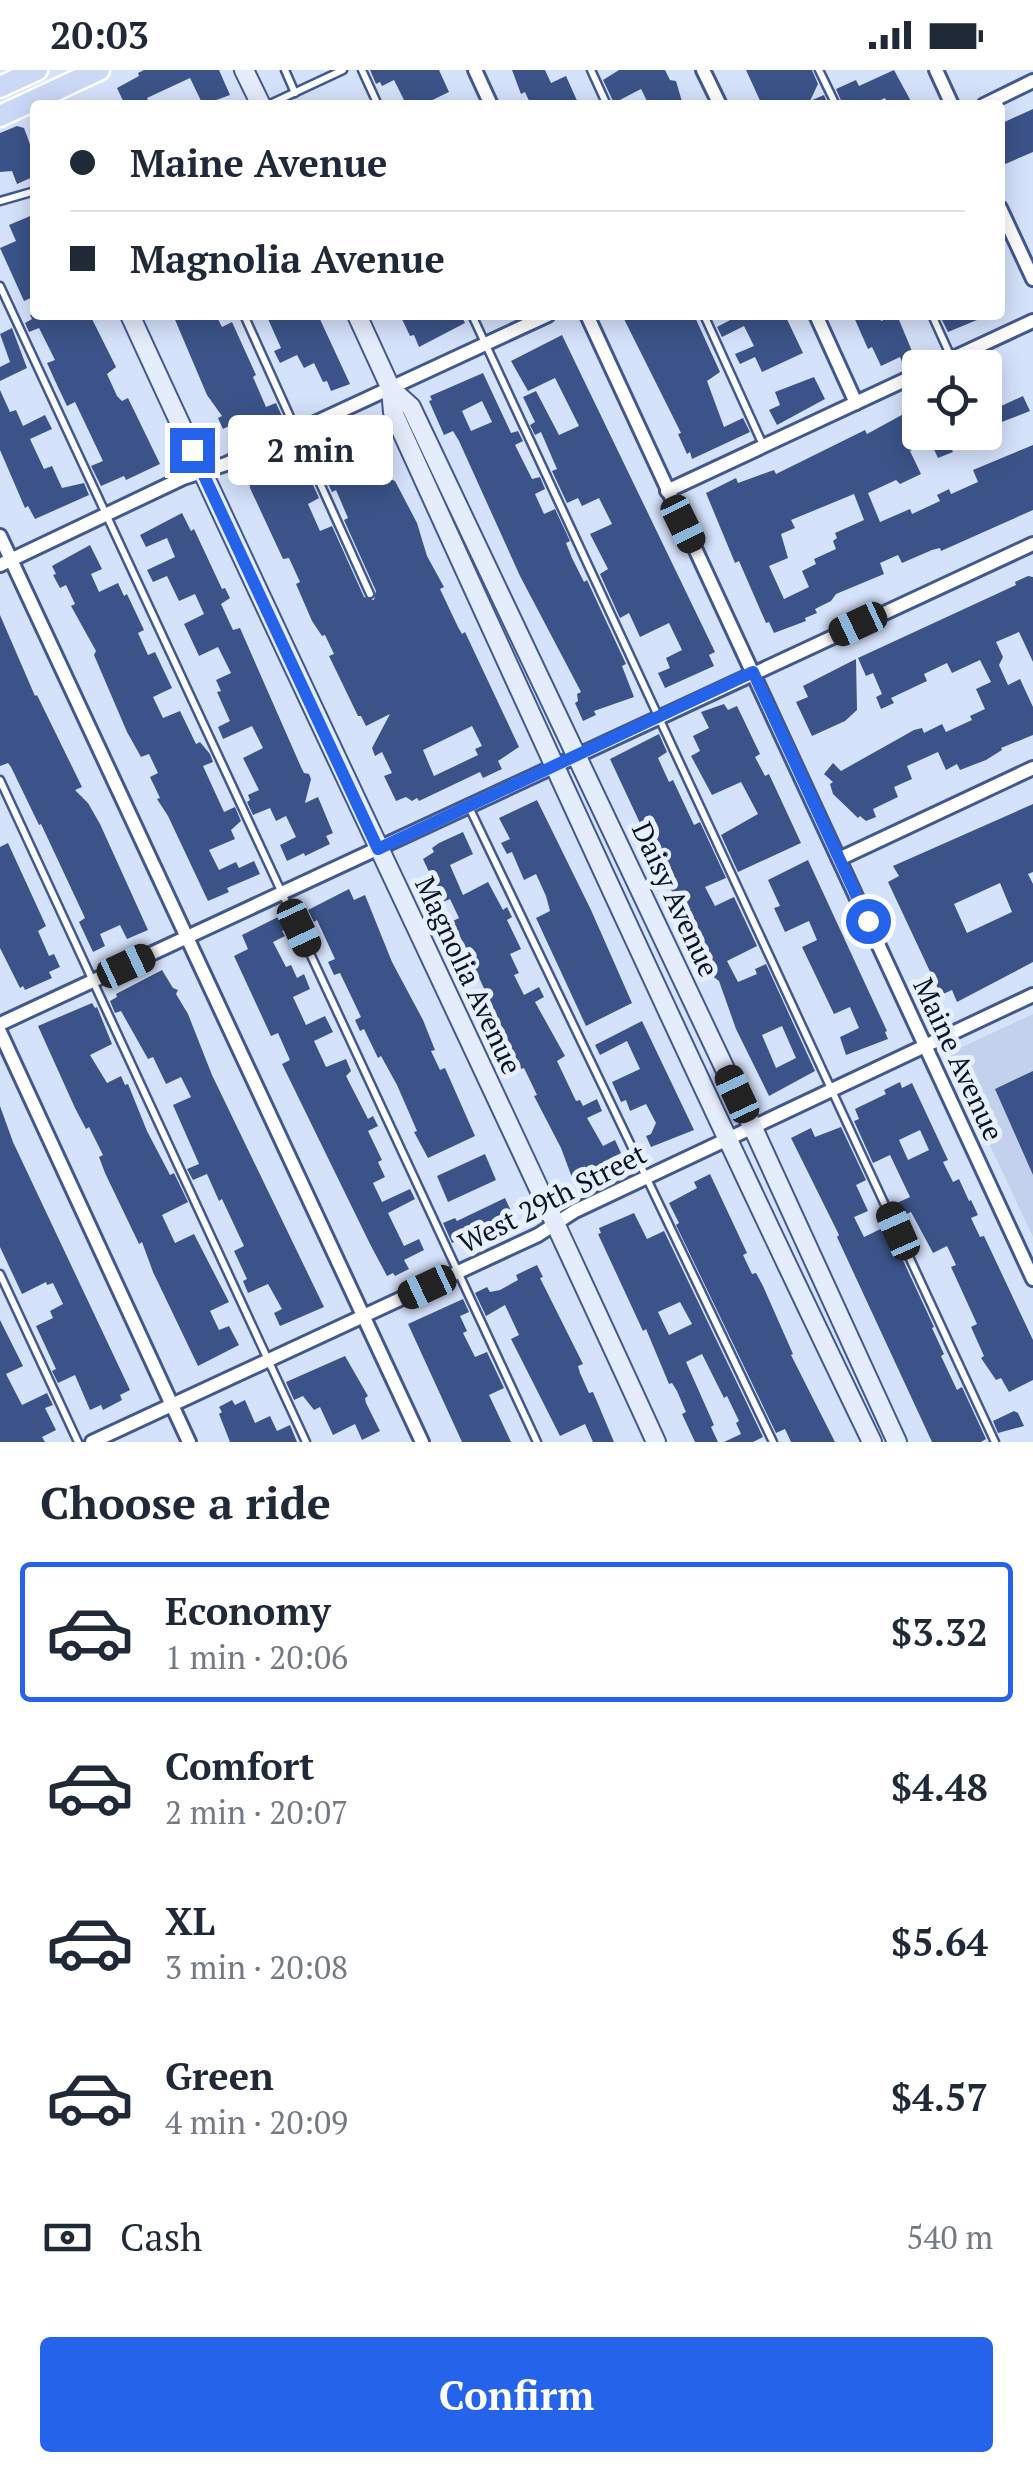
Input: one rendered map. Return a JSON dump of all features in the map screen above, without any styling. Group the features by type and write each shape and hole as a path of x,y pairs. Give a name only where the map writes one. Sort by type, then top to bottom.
{"main road":[{"path":"42,100 99,70"},
{"path":"0,88 25,72"},
{"path":"0,116 30,105"}],"street":[{"path":"244,70 262,100"},
{"path":"474,70 489,100"},
{"path":"704,70 718,100"},
{"path":"936,70 950,100"},
{"path":"25,72 33,100"},
{"path":"994,100 1033,81"},
{"path":"1005,219 1033,279"},
{"name":"Magnolia Avenue","path":"132,320 656,1442"},
{"name":"Daisy Avenue","path":"359,320 391,389 393,412 554,766 726,1140 872,1442"},
{"path":"5,562 537,320"},
{"name":"Maine Avenue","path":"589,320 1033,1279"},
{"path":"818,320 856,402"},
{"path":"970,350 1033,321"},
{"path":"667,491 902,381"},
{"name":"Daisy Avenue","path":"391,389 412,407 897,1442"},
{"path":"0,536 5,562 188,938 422,1442"},
{"path":"189,1442 0,1028 1033,544"},
{"path":"839,859 1033,768"},
{"name":"West 29th Street","path":"92,1442 558,1225 646,1178 1033,995"}],"lane":[{"path":"285,70 295,92"},
{"path":"277,100 341,70"},
{"path":"362,70 376,100"},
{"path":"590,70 605,100"},
{"path":"820,70 834,100"},
{"path":"0,201 30,192"},
{"path":"0,286 537,1442"},
{"path":"246,320 370,594"},
{"path":"474,320 995,1442"},
{"path":"706,320 763,446"},
{"path":"934,320 948,350"},
{"path":"0,780 306,1442"},
{"path":"469,806 773,1442"},
{"path":"0,1274 78,1442"}],"shaded area":[{"path":"1033,1014 1033,1237 947,1054"}],"building":[{"path":"219,70 230,95 201,100 190,78 148,100 123,100 117,88 139,76 138,73"},
{"path":"370,70 439,70 449,92 432,100 404,100 394,80 382,86 380,82 376,84"},
{"path":"512,70 545,70 551,83 566,76 577,100 529,100 525,92 521,94"},
{"path":"619,70 665,70 670,80 676,81 682,100 646,100 641,89 613,100 603,80"},
{"path":"746,70 812,70 818,84 810,100 760,100"},
{"path":"894,70 910,100 841,100 836,89 856,80 859,86"},
{"path":"1033,109 1033,152 1005,164 1005,122"},
{"path":"17,126 24,128 30,145 30,178 17,184 12,171 0,172 0,133"},
{"path":"30,216 30,298 24,301 0,248 16,241 9,225"},
{"path":"92,320 116,367 107,374 117,396 122,401 128,398 160,464 126,480 124,476 101,486 91,466 103,461 75,402 67,406 47,363 55,360 39,328 29,332 25,323"},
{"path":"175,320 218,320 222,327 232,322 266,407 276,403 282,416 259,425 257,421 232,433 229,426 223,429 218,418 222,416 207,395"},
{"path":"268,320 320,320 350,384 331,391 314,363 304,368 297,355 280,363 274,351 281,348"},
{"path":"402,320 465,323 419,347 414,335 410,336"},
{"path":"624,320 696,320 720,372 707,381 724,427 743,418 750,432 692,459 678,434 681,433"},
{"path":"730,320 787,320 803,353 762,372 755,357 740,364 735,354 754,346 744,326 722,337 717,327"},
{"path":"855,320 899,320 912,350 902,350 902,362 900,357 881,366 872,347 868,349"},
{"path":"942,320 977,320 948,332"},
{"path":"12,328 27,368 0,381 0,367 10,362 0,334"},
{"path":"562,335 715,652 709,655 714,666 665,688 658,673 670,668 666,658 682,650 669,623 640,637 629,613 620,618 600,574 608,569 590,534 612,524 599,498 582,506 578,498 567,503 552,471 557,469 541,432 535,435 530,425 535,422 523,397 536,391 559,435 579,426 555,378 528,391 511,361"},
{"path":"483,373 511,433 518,431 523,441 515,445 532,479 540,477 545,489 535,494 544,514 555,509 570,541 566,543 572,558 584,582 587,580 626,664 622,666 634,697 594,711 596,715 583,721 575,703 581,692 520,576 459,441 453,431 444,435 430,396","holes":["482,401 492,422 471,431 462,411"]},
{"path":"814,377 825,399 777,425 769,410 780,405 775,392"},
{"path":"0,390 10,412 16,410 23,426 45,415 52,429 30,439 44,469 52,466 62,488 84,483 89,495 35,519 28,506 25,508 0,450"},
{"path":"1023,396 1030,411 1002,422 1002,406"},
{"path":"902,415 902,450 912,450 921,474 868,493 880,522 910,509 912,514 940,501 937,495 949,489 951,494 978,482 973,470 1033,445 1033,510 941,551 932,550 902,563 898,555 880,563 884,574 836,594 806,621 774,633 739,561 735,563 706,493 736,478 738,483 774,470 776,474 865,430 867,434","holes":["854,494 864,520 835,533 836,549 814,559 816,564 802,571 809,587 784,599 769,566 788,558 781,534 795,528 791,520"]},
{"path":"371,429 388,478 395,481 417,523 427,556 444,587 440,589 462,634 465,632 519,747 498,761 502,769 483,778 480,772 419,801 406,797 396,801 384,776 392,773 382,752 375,756 372,748 390,714 366,726 358,716 329,656 334,654 325,635 312,621 289,558 283,559 250,488 249,479 284,460 290,471 304,465 319,498 308,504 320,531 332,526 364,597 374,600 376,591 344,520 348,518 316,459 320,457 318,451 329,446 327,442","holes":["472,726 482,746 475,749 478,755 434,776 423,750"]},
{"path":"934,450 953,452 938,458"},
{"path":"182,513 230,598 221,604 233,630 240,628 301,767 309,774 305,803 318,797 333,833 326,836 330,844 305,856 304,853 287,861 280,845 296,837 286,816 276,821 270,808 253,815 247,802 248,795 259,790 243,758 263,748 252,726 223,739 218,727 230,721 216,680 231,673 218,647 199,656 184,624 204,614 195,594 179,601 167,576 153,582 147,570 175,557 167,538 146,547 140,535"},
{"path":"90,545 102,569 91,574 99,592 118,583 124,596 127,594 144,630 138,633 148,655 155,652 172,688 153,697 163,718 180,711 196,744 200,742 210,754 213,762 203,766 224,812 235,807 241,821 231,830 235,839 209,850 219,870 236,862 239,868 254,861 260,874 208,901 157,799 160,798 150,777 158,773 149,754 141,757 127,732 94,655 96,651 71,606 75,604 66,585 60,588 53,575 56,574 52,566"},
{"path":"1028,576 1033,577 1033,662 1019,632 996,642 1003,657 999,665 1008,685 1020,679 1033,707 1033,735 960,770 957,764 946,770 938,752 907,766 912,779 894,787 898,797 873,809 876,817 866,821 858,818 833,794 833,782 824,774 833,763 841,771 914,730 922,728 924,733 942,724 946,732 972,720 970,716 985,709 976,689 991,682 980,660 952,673 947,663 924,674 927,681 891,698 894,703 881,709 876,697 882,694 873,673 866,676 858,658"},
{"path":"0,615 35,696 82,787 75,790 100,824 148,930 127,939 120,925 100,934 105,946 93,952 79,922 85,918 41,824 11,767 8,763 0,766"},
{"path":"856,659 857,710 845,721 812,736 796,702 808,697 803,686"},
{"path":"724,704 728,710 737,706 760,754 755,757 765,776 769,774 801,843 738,872 721,835 758,814 741,782 712,795 691,756 700,751 693,736 709,728 701,712"},
{"path":"659,734 667,752 658,758 669,782 673,780 694,825 700,822 726,878 705,887 715,906 734,897 757,946 727,961 738,982 757,974 755,969 766,964 815,1071 769,1096 736,1029 719,981 711,975 610,759","holes":["782,1026 796,1058 776,1068 762,1035"]},
{"path":"537,800 632,1003 586,1026 536,918 550,911 536,874 524,880 512,852 507,854 501,843 510,839 499,818"},
{"path":"1033,804 1033,872 1028,874 1033,884 1033,962 957,1002 952,990 941,995 888,882 899,876 893,866","holes":["1000,883 1012,912 967,933 954,904"]},
{"path":"463,832 473,854 450,865 463,895 488,882 503,910 507,907 512,917 507,920 521,949 510,954 519,973 514,975 524,995 539,987 544,997 535,1002 565,1056 557,1061 576,1101 580,1100 583,1106 597,1099 602,1111 587,1118 603,1146 615,1140 621,1153 603,1162 607,1172 594,1178 592,1175 574,1183 534,1096 537,1095 524,1068 521,1069 453,921 459,918 450,899 443,902 423,859 439,843"},
{"path":"8,843 46,926 38,931 49,956 54,954 60,967 49,972 52,978 25,990 20,988 0,948 0,847"},
{"path":"808,860 887,1031 888,1039 846,1055 840,1037 859,1028 850,1007 834,1014 802,947 817,940 809,921 785,932 774,908 780,906 768,880"},
{"path":"349,889 354,900 365,895 392,962 423,1020 435,1050 431,1051 440,1070 445,1068 475,1136 428,1158 397,1085 364,1029 360,1031 355,1020 361,1017 340,973 334,975 328,962 335,959 317,920 314,922 308,910"},
{"path":"284,914 290,927 282,931 285,936 273,942 286,967 291,965 297,978 304,974 310,989 293,997 306,1025 325,1016 333,1032 314,1041 326,1067 346,1059 351,1071 346,1076 368,1119 373,1116 378,1126 368,1131 382,1160 378,1162 385,1177 373,1183 382,1202 410,1189 415,1199 388,1213 404,1246 419,1239 424,1250 404,1260 409,1269 395,1276 387,1276 370,1244 282,1064 290,1060 278,1033 271,1036 234,956 248,949 242,935"},
{"path":"162,970 178,990 176,994 212,1075 324,1307 280,1326 274,1313 282,1309 268,1284 248,1293 243,1281 247,1279 234,1251 244,1246 222,1199 219,1201 207,1174 193,1180 187,1169 199,1164 173,1105 191,1097 181,1077 166,1084 153,1057 148,1059 121,1011 115,1013 110,1001"},
{"path":"92,1003 112,1044 90,1055 107,1083 121,1076 128,1084 147,1131 188,1202 162,1215 175,1243 194,1234 229,1302 210,1311 219,1330 229,1326 239,1345 198,1366 142,1242 139,1244 105,1173 99,1157 103,1155 75,1108 38,1026"},
{"path":"642,1021 694,1130 651,1147 646,1136 656,1123 646,1104 630,1111 612,1082 640,1069 627,1041 600,1055 595,1045"},
{"path":"1033,1071 1033,1175 995,1089"},
{"path":"900,1082 902,1088 912,1083 948,1160 943,1162 953,1182 959,1179 971,1200 978,1215 971,1218 980,1237 984,1236 1033,1340 1033,1380 1009,1392 981,1358 984,1356 971,1327 977,1324 951,1267 956,1265 947,1246 933,1253 911,1212 902,1216 897,1203 910,1197 890,1155 873,1163 854,1121 859,1119 855,1109 886,1094 884,1090","holes":["920,1130 929,1150 908,1160 899,1140"]},
{"path":"0,1106 13,1142 130,1390 120,1395 122,1400 103,1410 101,1405 90,1410 75,1375 58,1383 52,1371 56,1369 36,1326 53,1318 50,1311 63,1304 53,1283 46,1282 22,1294 0,1247"},
{"path":"841,1127 866,1180 856,1185 868,1211 854,1217 864,1237 887,1226 934,1327 944,1354 941,1356 957,1390 962,1387 986,1439 981,1442 932,1442 791,1138 811,1128 815,1137"},
{"path":"485,1154 496,1180 448,1202 437,1176"},
{"path":"710,1174 747,1253 743,1255 763,1286 791,1355 835,1442 791,1442 785,1429 776,1433 676,1225 679,1223 669,1203 697,1188 694,1182"},
{"path":"505,1198 513,1215 452,1243 443,1223 455,1218 457,1221"},
{"path":"634,1213 647,1239 664,1231 763,1437 753,1442 724,1442 741,1434 736,1423 739,1421 702,1354 686,1362 718,1442 695,1442 677,1391 669,1384 646,1329 643,1331 598,1234 599,1228","holes":["680,1302 692,1324 669,1335 658,1312"]},
{"path":"537,1265 583,1364 578,1366 580,1373 589,1393 593,1392 614,1442 593,1442 585,1424 560,1436 511,1339 519,1335 505,1305 486,1316 475,1293 487,1287 490,1292 500,1290 518,1280 516,1275"},
{"path":"463,1299 469,1312 460,1316 467,1331 463,1333 475,1357 487,1352 504,1388 489,1395 511,1442 462,1442 408,1324"},
{"path":"0,1320 23,1366 6,1374 22,1405 47,1393 53,1405 45,1408 56,1430 42,1437 45,1442 0,1442"},
{"path":"345,1356 368,1396 366,1403 380,1431 362,1440 355,1424 333,1435 320,1407 314,1410 303,1396 294,1400 286,1382"},
{"path":"232,1400 235,1405 245,1400 255,1423 270,1416 277,1431 290,1425 297,1442 230,1442 219,1407"},
{"path":"1014,1411 1024,1426 998,1433 993,1421"}],"route":[{"path":"192,450 378,849 753,672 868,921"}]}
